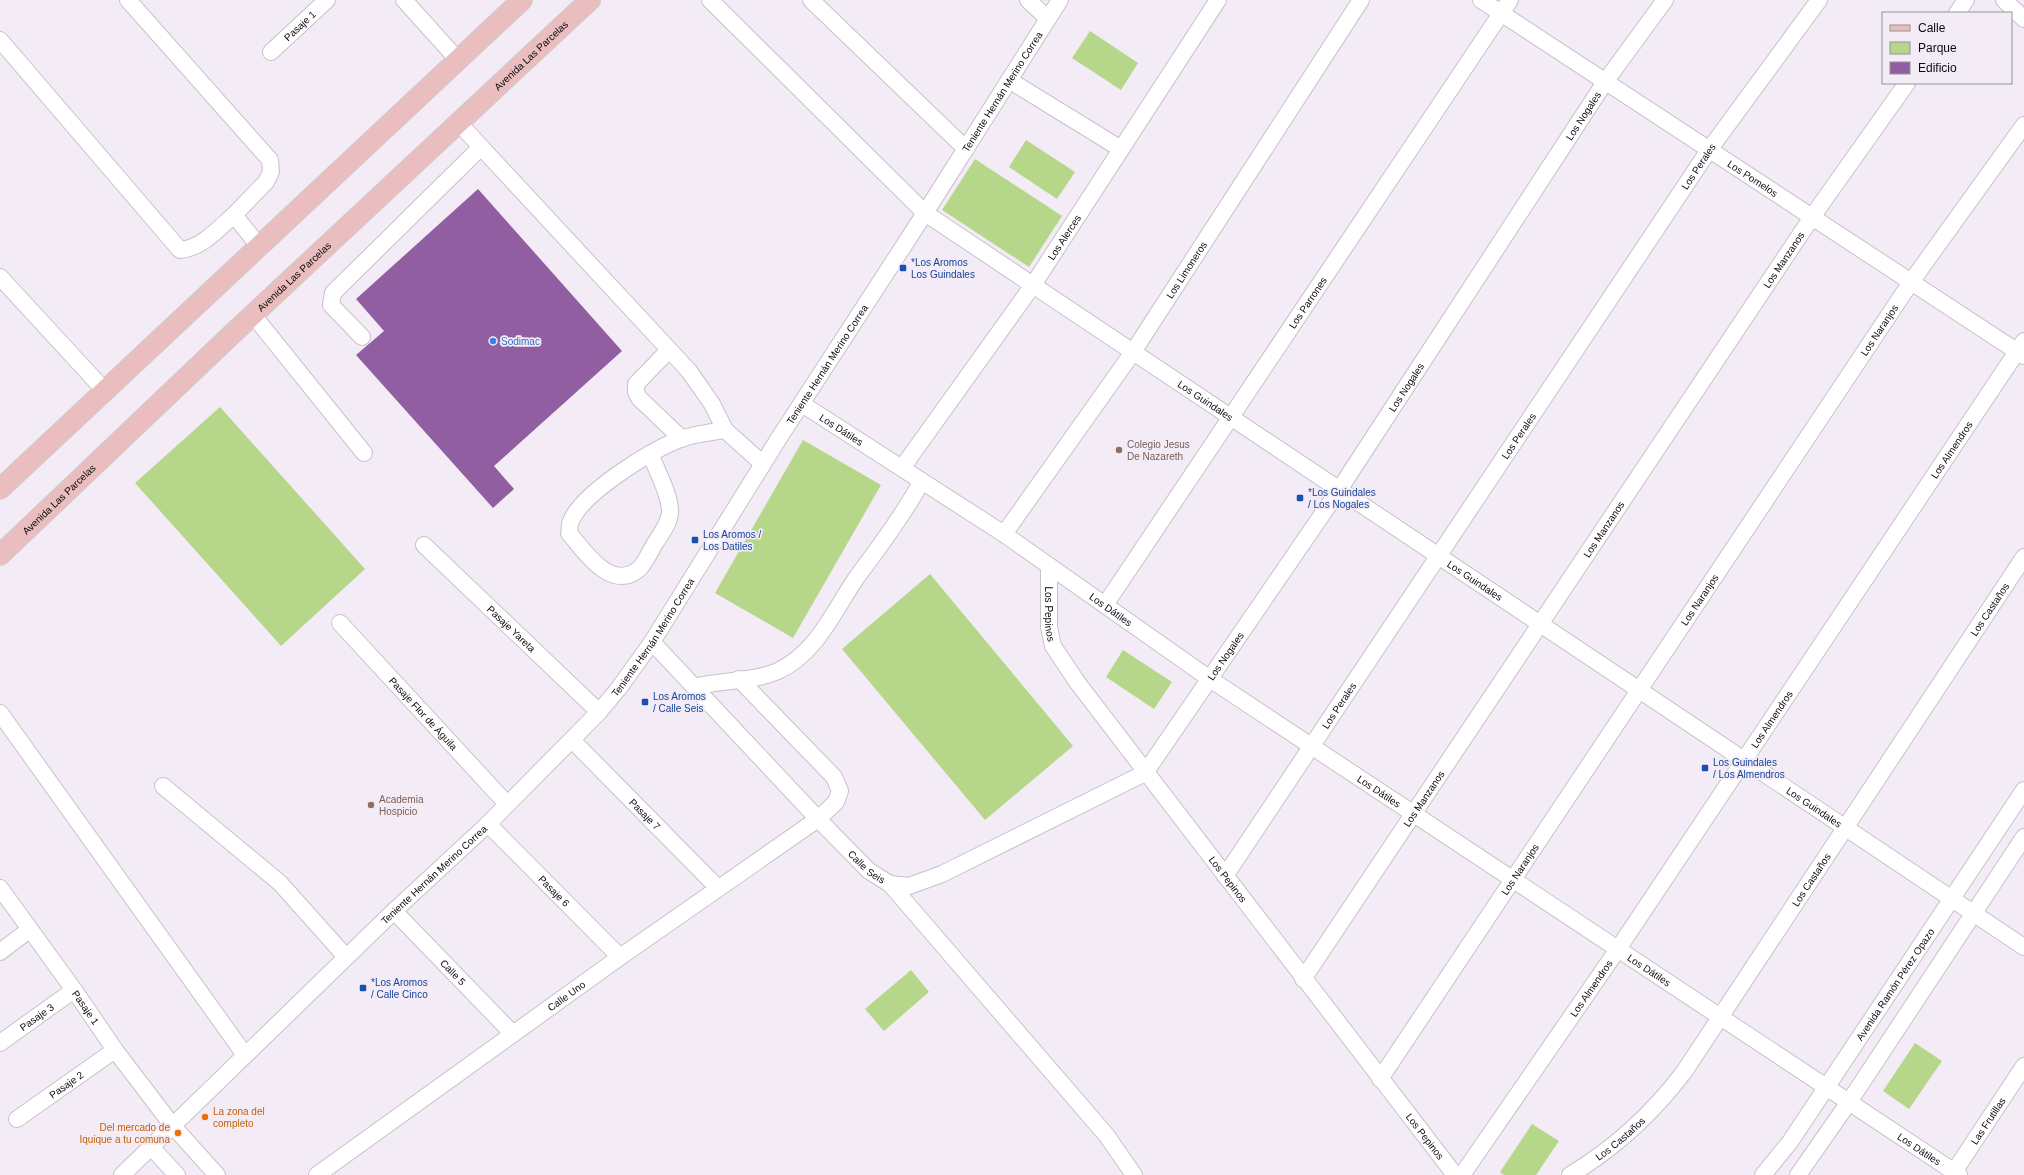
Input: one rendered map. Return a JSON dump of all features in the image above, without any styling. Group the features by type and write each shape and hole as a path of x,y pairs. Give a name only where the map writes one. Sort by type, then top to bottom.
{"main road":[{"path":"0,489 522,0"},
{"name":"Avenida Las Parcelas","path":"0,555 253,315 590,0"}],"street":[{"path":"0,40 180,250 190,249 200,244 234,215 266,182 271,172 270,160 128,0"},
{"name":"Pasaje 1","path":"271,52 328,0"},
{"path":"404,0 458,60"},
{"name":"Los Guindales","path":"710,0 926,213 2024,947"},
{"path":"811,0 966,149"},
{"path":"1028,0 1047,18"},
{"name":"Teniente Hernán Merino Correa","path":"122,1175 394,911 488,824 599,712 619,688 652,642 762,464 926,213 1047,18 1060,0"},
{"name":"Los Alerces","path":"902,468 1033,285 1218,0"},
{"name":"Los Limoneros","path":"1004,534 1133,352 1361,0"},
{"name":"Los Pomelos","path":"1481,0 1505,6 1606,82 1911,282 2022,350"},
{"name":"Los Nogales","path":"1146,772 1339,490 1606,82 1666,0"},
{"name":"Los Perales","path":"1225,876 1709,150 1819,0"},
{"path":"1958,12 1966,0"},
{"path":"2004,0 2024,19"},
{"name":"Los Parrones","path":"1105,605 1505,6"},
{"path":"1009,80 1121,149"},
{"name":"Los Manzanos","path":"1303,979 1812,217 1906,84"},
{"path":"459,123 689,371 712,404 725,430 762,464"},
{"name":"Los Naranjos","path":"1380,1079 1911,282 2024,125"},
{"path":"362,337 331,305 333,293 481,147"},
{"path":"234,215 259,246"},
{"path":"0,277 105,391"},
{"path":"253,315 364,453"},
{"path":"669,350 636,384 636,392 639,398 682,438"},
{"name":"Los Almendros","path":"1462,1175 1618,949 1744,760 2022,350"},
{"name":"Los Dátiles","path":"802,404 1004,534 1210,679 1827,1087 1955,1174"},
{"path":"651,455 668,498 671,510 668,522 640,568 626,575 611,575 600,569 569,533 570,522 584,502 610,478 651,455 682,438 725,430"},
{"path":"694,687 716,682 754,678 778,670 802,656 812,645 905,511 922,481"},
{"name":"Pasaje Yareta","path":"424,545 599,712"},
{"name":"Los Castaños","path":"1570,1175 1609,1149 1650,1113 1684,1072 1844,827 2024,557"},
{"name":"Los Pepinos","path":"1049,566 1049,627 1053,646 1077,682 1303,979 1455,1175"},
{"name":"Pasaje Flor de Águila","path":"340,623 507,804"},
{"name":"Calle Seis","path":"652,642 818,819 869,871 890,884 909,886 942,874 1146,772"},
{"name":"Calle Uno","path":"317,1175 620,956 818,819 836,802 840,792 834,777 739,679"},
{"path":"0,714 245,1055"},
{"name":"Pasaje 7","path":"572,740 718,888"},
{"path":"163,786 280,883 346,958"},
{"name":"Avenida Ramón Pérez Opazo","path":"1763,1175 1790,1142 2024,790"},
{"name":"Pasaje 6","path":"488,824 620,956"},
{"path":"1798,1175 1849,1102 2024,837"},
{"path":"890,884 1107,1136 1134,1175"},
{"name":"Pasaje 1","path":"0,888 74,990 115,1050 172,1125 217,1175"},
{"name":"Calle 5","path":"394,911 513,1034"},
{"path":"0,952 29,930"},
{"name":"Pasaje 3","path":"0,1043 74,990"},
{"name":"Pasaje 2","path":"17,1119 115,1050"},
{"name":"Las Frutillas","path":"1955,1174 2024,1066"},
{"path":"151,1147 177,1175"}],"green space":[{"path":"1090,31 1138,63 1121,90 1072,58"},
{"path":"1026,140 1075,172 1057,199 1009,167"},
{"path":"975,159 1062,216 1029,267 942,210"},
{"path":"220,407 365,569 281,646 135,483"},
{"path":"803,440 881,485 793,638 715,593"},
{"path":"930,574 1073,746 985,820 842,649"},
{"path":"1123,650 1172,682 1154,709 1106,677"},
{"path":"911,970 929,992 884,1031 865,1009"},
{"path":"1915,1043 1942,1061 1909,1109 1883,1091"},
{"path":"1532,1124 1559,1141 1536,1175 1504,1175 1500,1172"}],"building":[{"name":"Sodimac","path":"478,189 622,351 494,466 514,489 493,508 356,355 384,331 356,299"}],"place":[{"name":"*Los Aromos Los Guindales","path":"903,268"},
{"name":"Sodimac","path":"493,341"},
{"name":"Colegio Jesus De Nazareth","path":"1119,450"},
{"name":"*Los Guindales / Los Nogales","path":"1300,498"},
{"name":"Los Aromos / Los Datiles","path":"695,540"},
{"name":"Los Aromos / Calle Seis","path":"645,702"},
{"name":"Los Guindales / Los Almendros","path":"1705,768"},
{"name":"Academia Hospicio","path":"371,805"},
{"name":"*Los Aromos / Calle Cinco","path":"363,988"},
{"name":"La zona del completo","path":"205,1117"},
{"name":"Del mercado de Iquique a tu comuna","path":"178,1133"}]}
